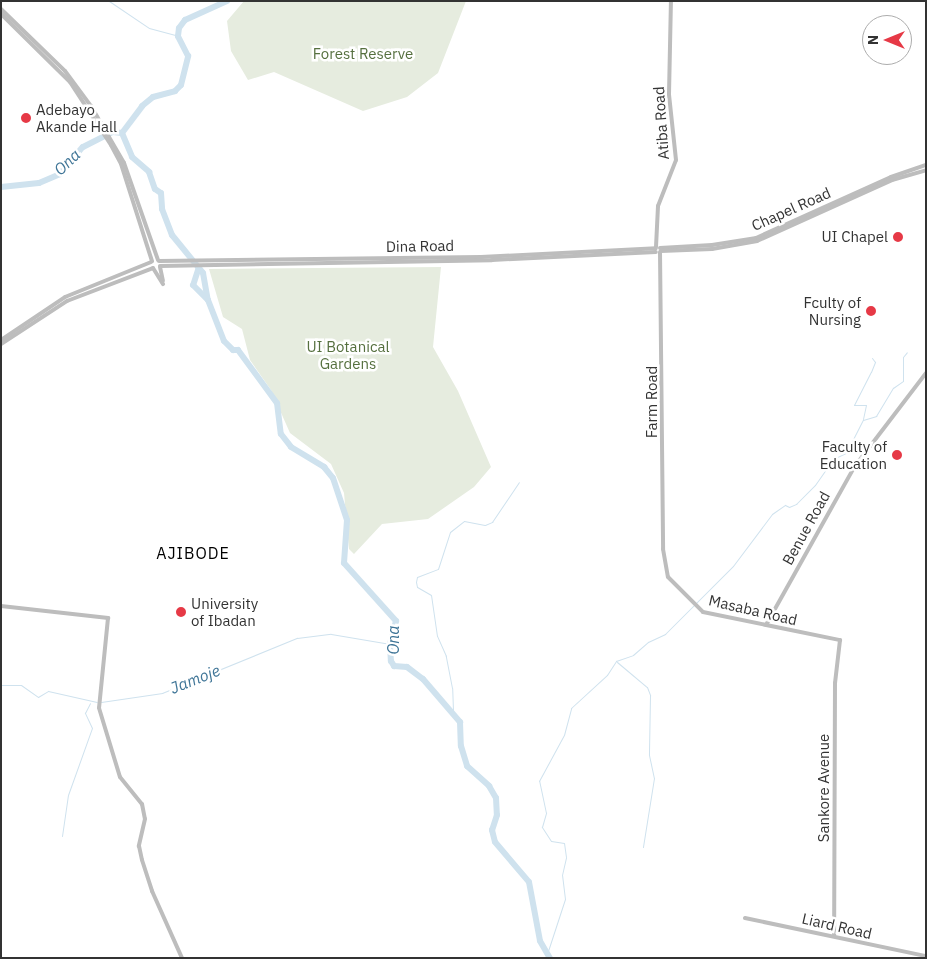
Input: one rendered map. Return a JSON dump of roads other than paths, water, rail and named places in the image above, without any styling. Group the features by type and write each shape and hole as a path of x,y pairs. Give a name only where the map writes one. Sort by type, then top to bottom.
{"street":[{"name":"Atiba Road","path":"658,250 658,206 676,160 669,94 671,1"},
{"path":"1,9 65,71 101,126 124,163 159,260 163,284 154,269 123,171 112,144"},
{"path":"1,14 61,72 101,126"},
{"name":"Chapel Road","path":"658,250 712,245 756,238 891,177 926,165"},
{"name":"Chapel Road","path":"658,250 712,249 757,241 892,180 926,170"},
{"name":"Farm Road","path":"658,250 660,262 665,570 672,582"},
{"name":"Dina Road","path":"185,263 492,260 658,250"},
{"path":"1,340 65,298 152,262 159,260 185,263"},
{"path":"1,344 67,301 160,267 185,263"},
{"name":"Benue Road","path":"766,625 855,466 926,373"},
{"name":"Masaba Road","path":"672,582 703,612 840,640"},
{"path":"1,606 108,618 99,707 120,777 142,804 145,819 139,846 142,860 152,891 182,958"},
{"name":"Sankore Avenue","path":"834,936 834,683 840,640"},
{"name":"Liard Road","path":"746,918 924,956"}],"waterway":[{"path":"109,1 149,28 178,36"},
{"path":"122,133 142,106 153,97 175,91 181,85 188,56 178,36 179,28 185,20 227,1"},
{"name":"Ona","path":"1,187 39,183 60,174 83,147 113,132 122,133"},
{"name":"Ona","path":"122,133 132,157 149,172 155,189 161,193 162,209 172,235 203,273 208,300 224,341 233,350 238,350 277,403 281,434 291,447 324,467 333,478 347,520 344,563 396,621 390,644 391,661 394,666 407,667 423,679 460,722 461,746 467,766 489,786 496,798 497,815 492,830 495,842 529,882 540,941 550,958"},
{"name":"Ona","path":"199,267 193,285 208,300"},
{"path":"548,951 565,899 562,875 566,857 564,843 551,841 542,827 546,813 539,781 564,735 571,708 607,675 616,661 633,655 648,642 665,634 733,566 772,514 785,505 789,507 796,504 815,485 833,459 846,453 863,420 876,416 893,388 903,381 903,357 907,352"},
{"path":"863,419 866,405 854,405 875,362 872,358"},
{"path":"453,711 452,688 446,656 437,636 431,595 417,587 417,577 438,569 450,532 464,521 485,525 492,522 519,482"},
{"name":"Jamoje","path":"101,702 162,693 297,638 331,634 390,644"},
{"path":"617,662 647,687 650,695 649,755 654,778 643,847"},
{"name":"Jamoje","path":"1,685 21,685 38,697 48,691 97,702"},
{"path":"62,836 68,795 92,728 85,713 90,703"}],"place":[{"name":"Adebayo Akande Hall","path":"26,118"},
{"name":"UI Chapel","path":"898,237"},
{"name":"Fculty of Nursing","path":"871,311"},
{"name":"Faculty of Education","path":"897,455"},
{"name":"University of Ibadan","path":"181,612"}],"district":[{"name":"AJIBODE","path":"193,553"}],"park label":[{"name":"Forest Reserve","path":"363,54"},
{"name":"UI Botanical Gardens","path":"348,354"}]}
